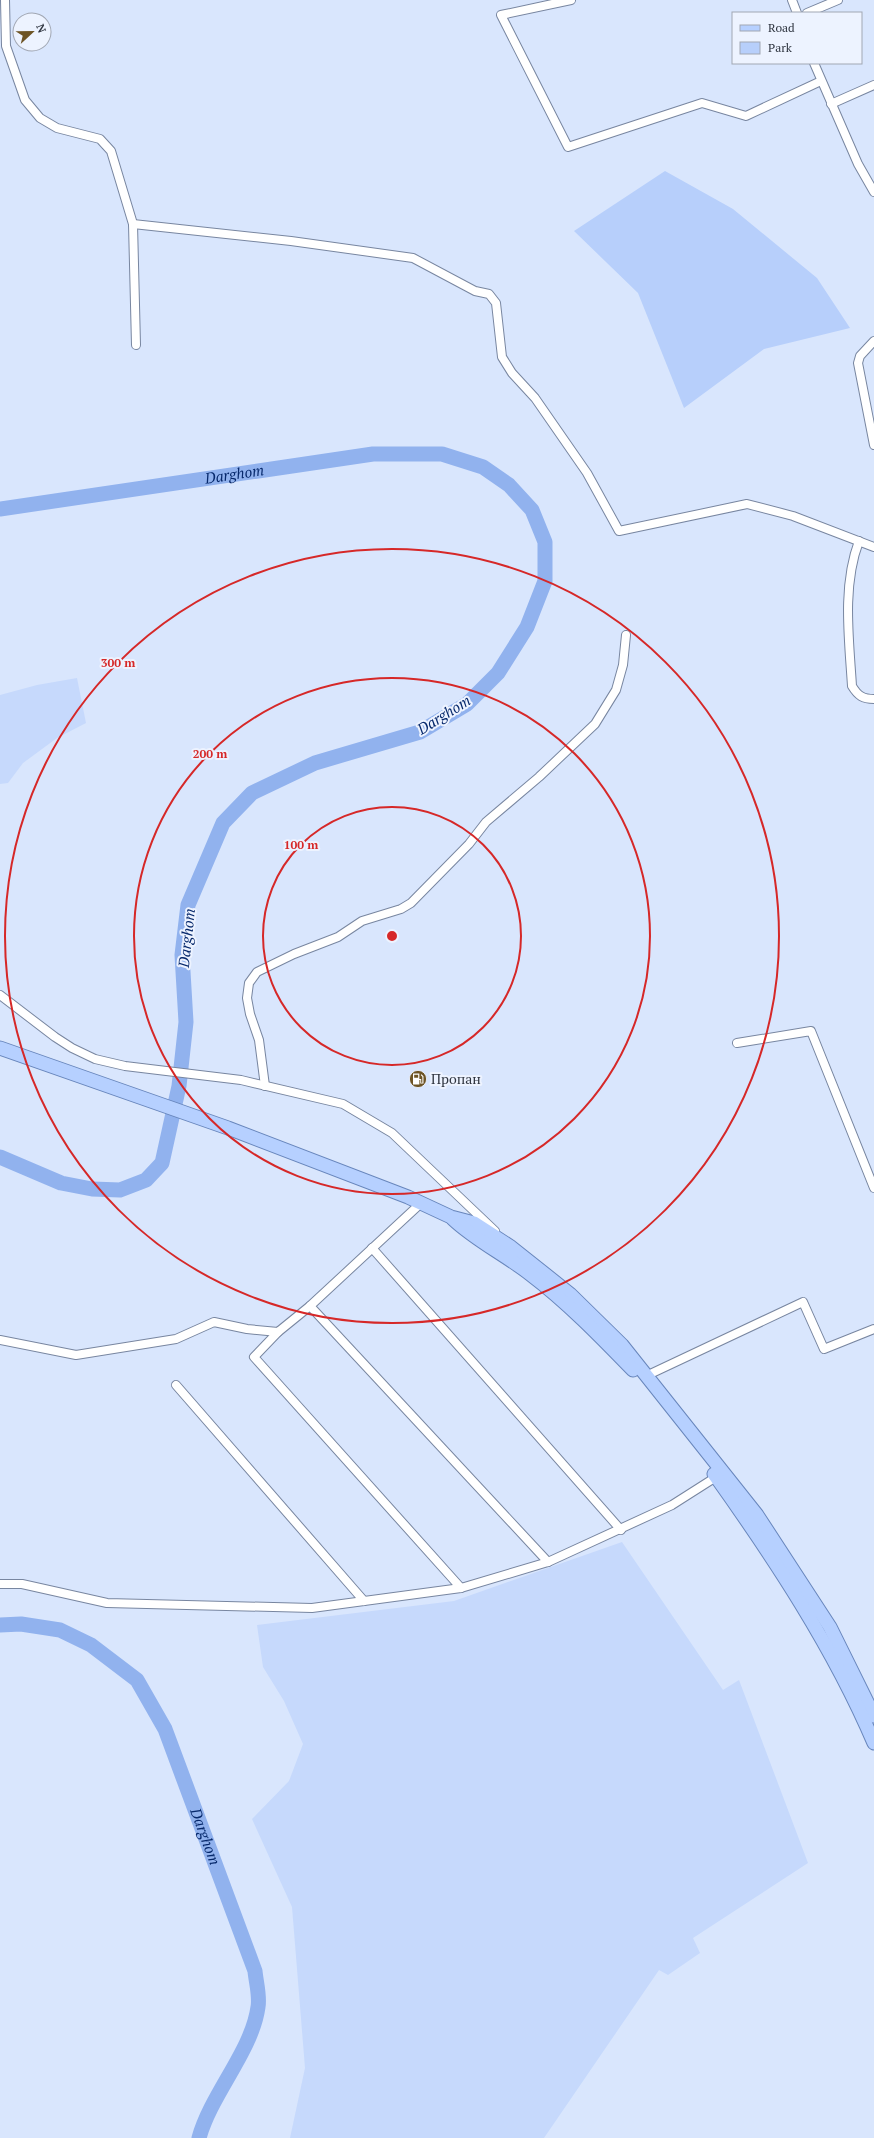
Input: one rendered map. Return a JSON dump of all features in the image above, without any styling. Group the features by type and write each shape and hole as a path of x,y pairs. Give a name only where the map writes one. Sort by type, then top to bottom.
{"main road":[{"path":"0,1048 228,1128 408,1197 420,1204 451,1217 474,1223 511,1247 570,1294 622,1344 757,1515 830,1628 837,1653 874,1743"},
{"path":"451,1217 467,1232 506,1256 542,1283 606,1342 645,1382 716,1477 837,1653 874,1716"}],"street":[{"path":"5,0 6,46 25,100 40,118 57,128 100,139 111,151 133,224 136,345"},
{"path":"571,0 501,15 568,146 702,103 746,116 821,81"},
{"path":"792,0 797,12"},
{"path":"809,12 838,0"},
{"path":"814,64 821,81 873,189"},
{"path":"832,104 874,85"},
{"path":"133,224 291,241 413,258 475,291 489,294 496,303 502,357 512,373 535,398 587,473 619,531 747,504 793,516 874,547"},
{"path":"874,341 860,356 858,363 874,445"},
{"path":"859,541 854,556 848,612 852,686 864,699 874,699"},
{"path":"265,1086 259,1040 250,1014 247,998 249,983 257,972 294,954 338,937 362,921 401,909 411,903 469,844 486,822 539,777 595,724 616,690 623,665 626,635"},
{"path":"0,995 36,1024 72,1048 95,1059 125,1066 241,1080 343,1104 386,1129 511,1247"},
{"path":"737,1043 810,1031 874,1188"},
{"path":"420,1204 310,1306 278,1332 254,1357 461,1588"},
{"path":"372,1248 621,1530"},
{"path":"648,1375 803,1302 824,1349 874,1329"},
{"path":"310,1306 548,1562"},
{"path":"0,1340 76,1355 176,1339 214,1322 247,1329 278,1332"},
{"path":"176,1384 364,1601"},
{"path":"0,1584 22,1584 107,1602 312,1608 461,1588 548,1562 621,1530 672,1505 716,1477"}],"shaded area":[{"path":"77,678 86,723 57,738 23,763 8,783 0,784 0,695 37,685"},
{"path":"622,1542 723,1690 739,1680 808,1863 693,1938 700,1953 668,1975 659,1970 544,2138 290,2138 305,2068 292,1907 252,1819 289,1781 303,1744 284,1701 263,1667 257,1625 454,1601"}],"green space":[{"path":"665,171 733,209 817,278 850,328 764,349 684,408 638,293 574,231"}],"waterway":[{"name":"Darghоm","path":"0,509 373,454 442,454 483,467 509,485 532,510 545,542 545,581 527,627 498,673 467,704 420,732 315,763 252,793 223,823 188,905 182,955 186,1022 179,1086 162,1163 146,1180 120,1190 92,1189 61,1183 0,1157"},
{"name":"Darghоm","path":"0,1625 21,1624 60,1630 91,1645 137,1680 165,1729 255,1971 258,1994 258,2007 248,2040 212,2105 199,2138"}],"place":[{"name":"Пропан","path":"418,1079"}]}
